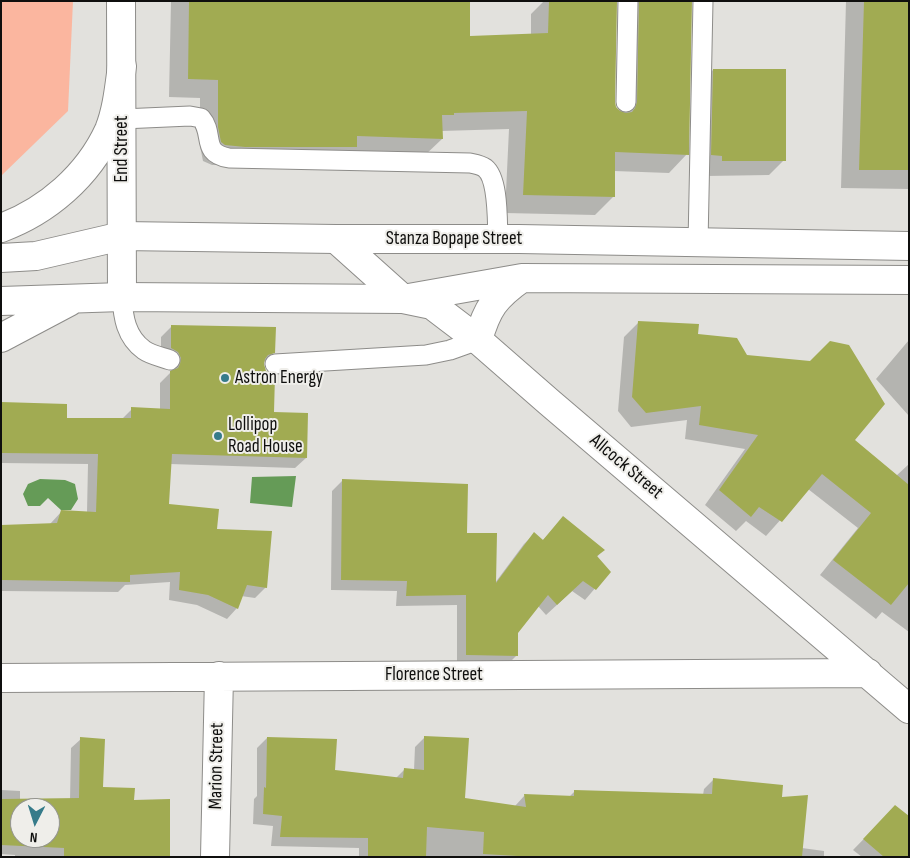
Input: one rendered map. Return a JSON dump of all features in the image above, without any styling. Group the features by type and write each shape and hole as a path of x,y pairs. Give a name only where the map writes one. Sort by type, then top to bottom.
{"main road":[{"name":"End Street","path":"121,1 122,297"},
{"path":"1,228 13,224 47,205 65,190 81,172 109,130 118,100 122,66"},
{"name":"Stanza Bopape Street","path":"1,258 36,256 122,236 498,239 909,246"},
{"name":"Allcock Street","path":"336,239 403,298 432,305 478,340 909,709"},
{"path":"478,340 489,308 500,294 522,278"},
{"name":"Stanza Bopape Street","path":"1,301 122,297 403,298 522,278 909,280"},
{"path":"1,338 77,298"},
{"name":"Florence Street","path":"1,678 868,673"},
{"name":"Marion Street","path":"215,857 219,676"}],"lane":[{"path":"626,102 628,1"},
{"path":"698,243 703,1"},
{"path":"122,119 190,116 201,118 205,124 208,140 213,152 229,158 470,163 480,165 490,174 495,194 498,239"},
{"path":"122,297 123,315 128,333 144,351 170,360"},
{"path":"275,364 426,355 450,350 478,340"}],"shaded area":[{"path":"1,1 73,1 68,111 1,176"},
{"path":"296,476 292,507 250,503 252,477"},
{"path":"40,479 65,480 75,484 78,499 71,510 61,510 48,498 40,506 28,506 23,494 28,484"}],"building":[{"path":"189,1 470,1 470,36 548,33 549,1 617,1 615,102 616,107 620,111 626,113 632,112 637,102 639,1 692,1 689,155 615,152 615,197 523,195 527,111 442,115 443,139 357,136 357,147 245,147 225,145 221,142 218,127 218,80 188,79"},
{"path":"864,1 909,1 909,170 859,170"},
{"path":"713,69 786,69 786,161 722,161 722,156 711,155"},
{"path":"638,321 699,324 698,334 737,338 747,355 810,361 830,341 849,345 885,404 855,440 909,485 909,583 891,605 833,560 871,513 822,474 782,522 759,507 751,517 719,490 758,435 699,425 701,406 646,413 632,397"},
{"path":"171,325 276,327 275,353 268,355 264,364 266,371 275,375 274,412 308,413 307,458 172,454 169,504 219,509 217,529 272,531 267,588 247,585 238,609 208,595 179,590 180,572 130,575 130,582 1,580 1,525 57,523 61,510 96,512 98,454 1,453 1,402 67,404 67,418 131,418 131,407 170,409 170,371 178,368 181,358 178,352 171,348"},
{"path":"342,479 468,484 467,533 497,533 496,583 534,532 543,540 563,516 605,550 597,556 611,572 596,590 583,581 557,605 548,595 518,633 518,656 466,655 466,595 406,596 407,581 341,580"},
{"path":"424,736 469,738 465,798 526,807 524,794 574,796 574,790 712,794 713,778 783,785 782,797 808,795 802,857 535,857 483,854 484,832 427,827 426,857 368,857 368,838 280,837 282,816 263,814 264,787 266,788 267,737 337,739 335,770 403,778 404,768 424,770"},
{"path":"80,737 105,739 103,787 135,788 134,800 170,799 170,857 64,857 64,848 60,848 60,798 79,798"},
{"path":"1,799 10,799 10,845 1,845"},
{"path":"895,805 909,816 909,857 884,857 863,839"}],"place":[{"name":"Astron Energy","path":"225,378"},
{"name":"Lollipop Road House","path":"218,436"}]}
